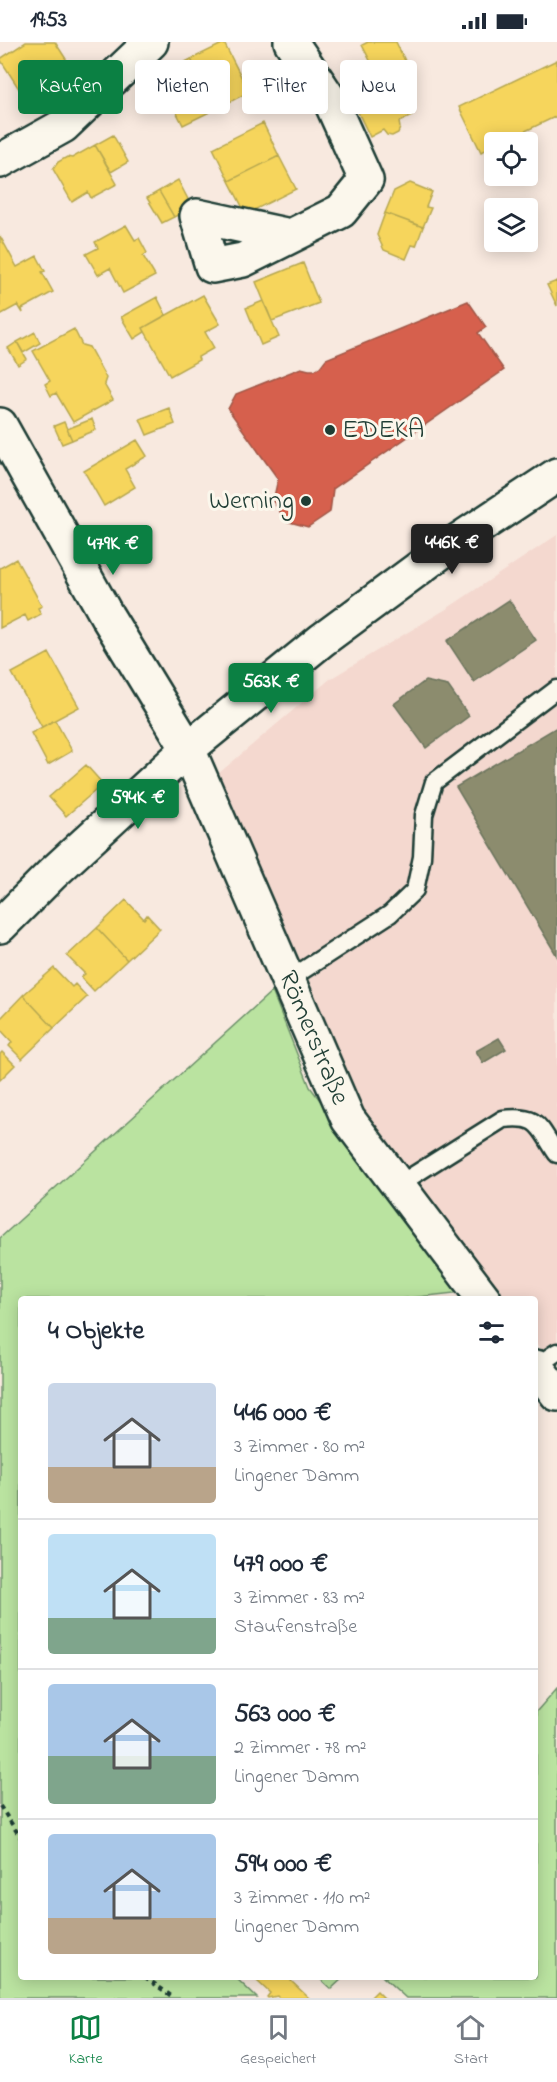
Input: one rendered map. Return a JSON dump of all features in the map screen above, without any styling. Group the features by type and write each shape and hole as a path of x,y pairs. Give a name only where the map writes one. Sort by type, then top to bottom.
{"street":[{"path":"0,161 63,126 151,42"},
{"path":"290,236 341,211 366,180 330,100 291,42"},
{"name":"Römerstraße","path":"0,425 107,616 188,749 348,1119 482,1296"},
{"path":"0,926 52,874 188,749 322,640 414,572 557,475"},
{"path":"538,1369 557,1394"}],"lane":[{"path":"288,980 390,914 415,890 422,857 424,814 434,782 557,689"},
{"path":"398,1185 503,1119 522,1117 535,1121 557,1154"},
{"path":"538,1365 557,1352"}],"path":[{"path":"0,1806 18,1833"},
{"path":"149,1980 174,1998"}],"shaded area":[{"path":"557,535 557,1370 538,1346 538,1296 498,1296 352,1117 212,779 330,679 448,608"}],"green space":[{"path":"272,991 310,1087 464,1292 427,1296 18,1296 18,1980 238,1980 257,1998 0,1998 0,1238"},
{"path":"557,1688 557,1998 406,1998 386,1980 538,1980 538,1710"},
{"path":"321,1980 341,1980 331,1989"}],"building: Wohnen":[{"path":"26,42 55,42 67,60 18,60 18,87 0,59"},
{"path":"368,42 396,42 405,60 370,60 362,45"},
{"path":"224,43 242,78 242,96 230,102 230,60 191,59"},
{"path":"557,60 557,116 523,132 484,132 484,151 481,152 459,107"},
{"path":"177,114 206,114 183,125"},
{"path":"359,114 411,114 412,116 399,122 398,133 392,136 387,135 383,130 370,137"},
{"path":"263,123 279,156 229,181 213,148"},
{"path":"113,135 128,162 111,172 95,145"},
{"path":"95,145 117,184 91,198 88,192 72,202 53,169 58,162 67,157 72,158"},
{"path":"279,156 296,189 246,214 229,181"},
{"path":"178,180 192,207 174,217 159,191"},
{"path":"410,183 432,192 426,207 431,208 423,227 385,213 394,191"},
{"path":"159,191 174,217 162,223 147,198"},
{"path":"385,213 423,227 416,246 412,245 406,259 384,250 377,235"},
{"path":"126,225 135,240 139,238 147,253 143,256 155,276 123,293 110,268 98,275 86,254 98,248 95,242"},
{"path":"0,236 17,267 37,256 45,271 42,272 53,292 22,309 23,313 18,305 0,315"},
{"path":"303,263 319,303 272,321 256,282"},
{"path":"557,281 557,306 547,285"},
{"path":"203,295 220,324 205,332 214,348 198,357 199,360 170,376 143,328"},
{"path":"157,297 166,315 143,328 145,332 134,339 121,317"},
{"path":"263,301 279,337 261,345 246,308"},
{"path":"74,329 82,345 89,347 106,378 104,384 113,400 73,422 56,393 51,396 45,384 50,381 33,351"},
{"path":"35,332 40,343 23,353 17,342"},
{"path":"17,342 27,359 18,365 8,348"},
{"path":"169,408 175,424 147,435 140,419"},
{"path":"92,419 96,430 72,440 67,429"},
{"path":"64,422 72,440 62,444 54,426"},
{"path":"137,440 147,456 125,469 135,487 104,506 84,471"},
{"path":"16,559 42,606 38,608 41,614 28,621 25,615 0,628 0,568"},
{"path":"49,653 79,707 42,727 12,673"},
{"path":"55,720 72,751 48,765 31,733"},
{"path":"86,765 103,784 66,816 49,797"},
{"path":"126,900 144,919 147,915 160,929 127,960 97,928"},
{"path":"97,928 127,960 94,991 81,977 85,974 67,956"},
{"path":"54,968 72,987 75,984 87,997 54,1028 23,995"},
{"path":"23,995 54,1028 22,1059 9,1046 12,1042 0,1029 0,1019"},
{"path":"2,1052 15,1065 0,1080 0,1054"},
{"path":"256,1980 292,1980 309,1998 279,1998 277,1996 268,1998 270,1993"},
{"path":"377,1991 384,1998 370,1998"}],"building: Handel":[{"name":"EDEKA","path":"468,301 486,327 478,333 504,370 333,489 330,512 308,527 286,521 273,501 278,479 228,409 236,394 301,368 315,370 326,359"}],"building: Industrie":[{"path":"509,600 536,640 474,682 447,641"},
{"path":"425,681 448,686 469,716 426,748 394,704"},
{"path":"557,727 557,956 456,787"},
{"path":"499,1038 506,1049 483,1063 476,1051"}],"place":[{"name":"EDEKA","path":"330,430"},
{"name":"Werning","path":"306,501"}]}
